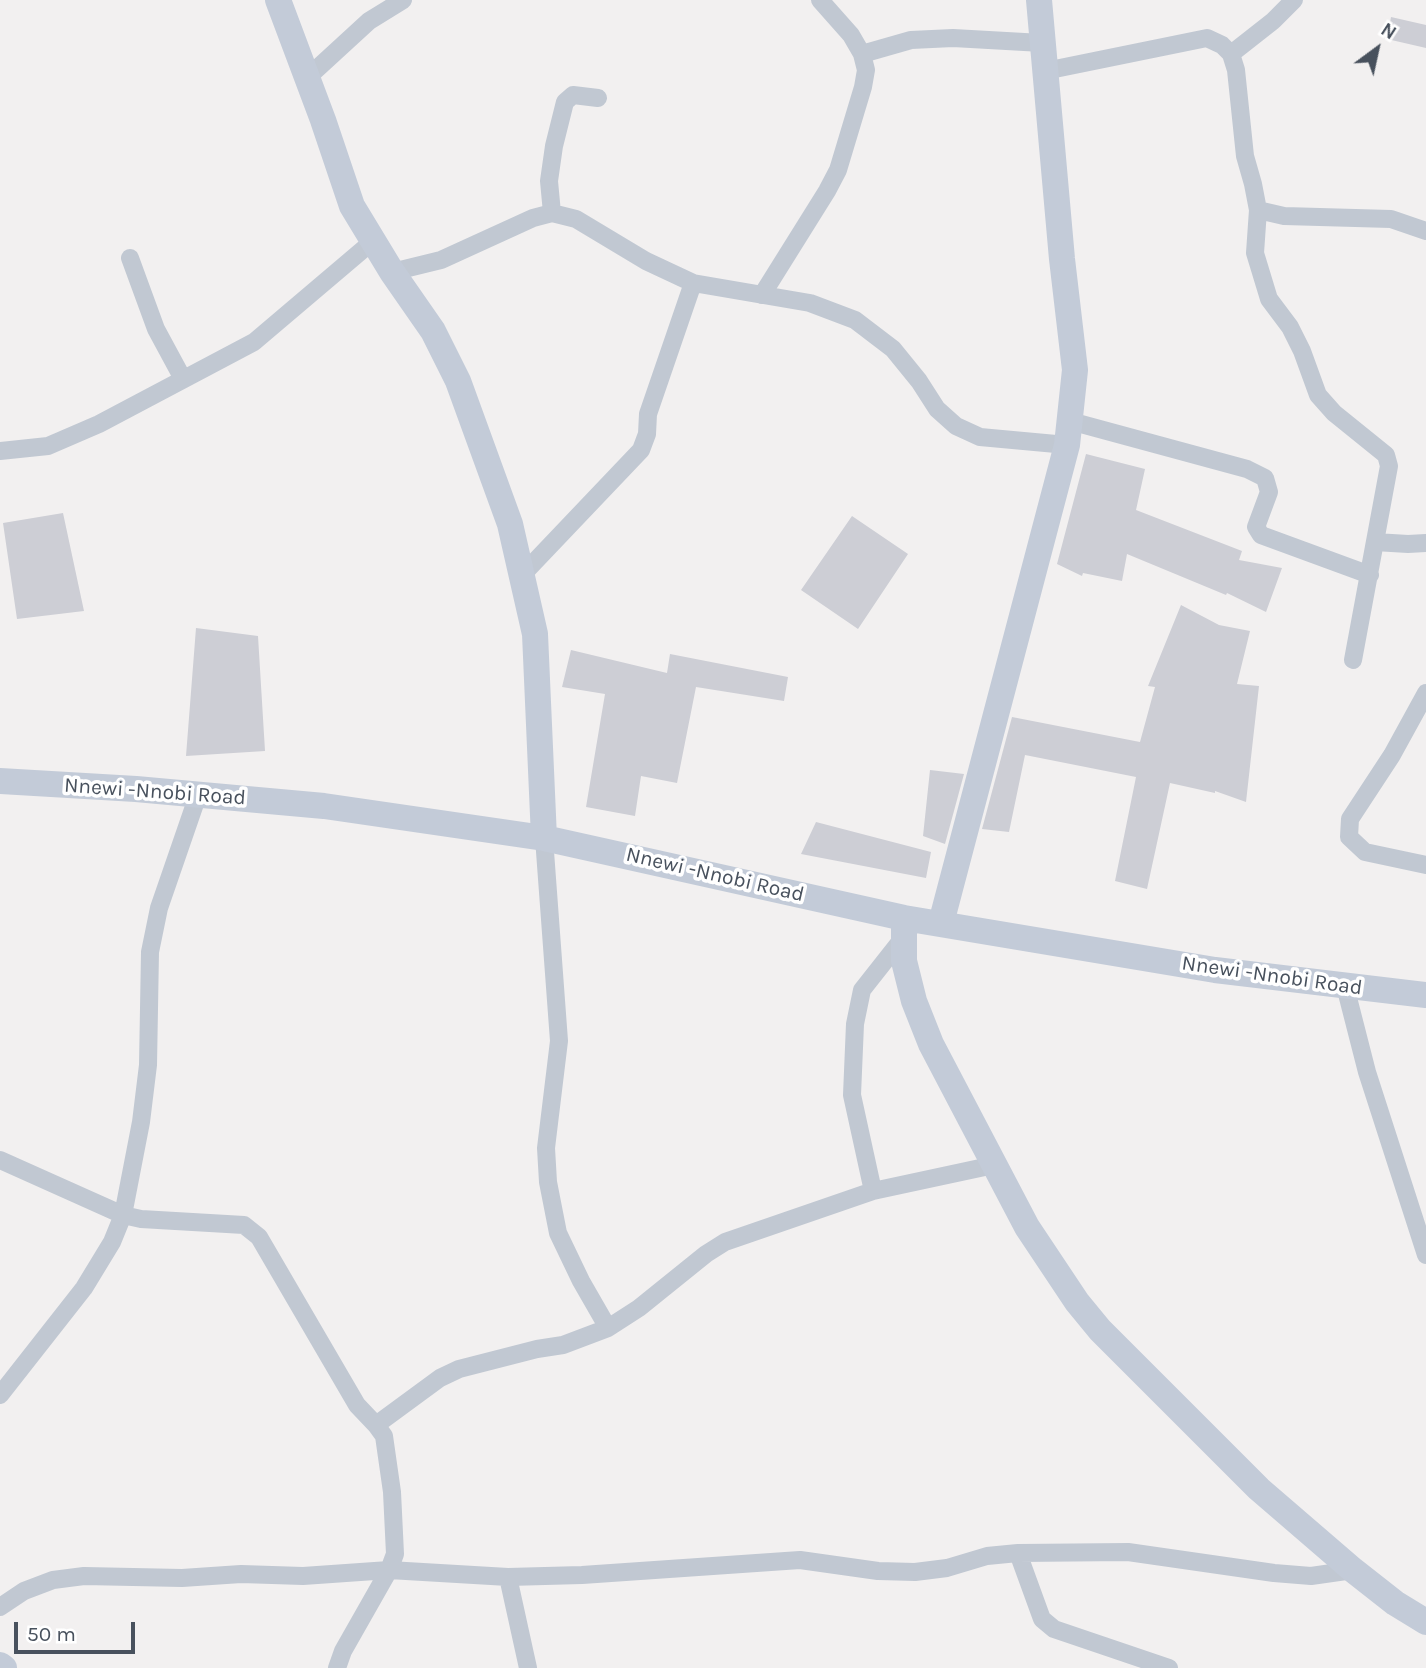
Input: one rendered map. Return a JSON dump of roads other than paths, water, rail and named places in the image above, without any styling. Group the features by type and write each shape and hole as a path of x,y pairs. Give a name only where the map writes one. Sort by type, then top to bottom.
{"street":[{"path":"278,0 308,77 352,206 392,272 433,331 458,381 510,524 523,574 535,634 551,962 559,1041 546,1148 548,1182 558,1233 608,1328"},
{"path":"308,77 369,22 403,0"},
{"path":"762,295 838,170 863,88 866,70 862,54 851,34 820,0"},
{"path":"941,923 1068,433 1075,370 1062,259 1039,0"},
{"path":"1231,54 1273,21 1294,0"},
{"path":"862,54 911,40 953,38 1042,43"},
{"path":"1045,71 1208,38 1222,45 1231,54 1236,70 1245,156 1258,209 1255,253 1269,299 1290,327 1318,395 1334,413 1386,455 1388,466 1353,660"},
{"path":"552,213 549,181 565,102 573,95 597,98"},
{"path":"1258,209 1283,216 1391,219 1426,231"},
{"path":"392,272 441,260 533,218 552,213 576,219 646,261 693,283 810,303 855,320 893,349 937,409 956,426 979,437 1068,433 1247,469 1265,478 1269,492 1256,527 1261,535 1370,575"},
{"path":"0,451 48,446 99,424 254,342 373,241"},
{"path":"130,258 156,329 183,379"},
{"path":"523,574 641,450 647,435 649,414 693,283"},
{"path":"1375,542 1426,543"},
{"path":"1426,693 1392,755 1350,819 1349,837 1365,852 1426,865"},
{"name":"Nnewi -Nnobi Road","path":"0,781 324,806 544,838 904,928 941,923 1215,970 1426,995"},
{"path":"0,1395 84,1289 112,1242 123,1215 141,1122 148,1065 150,952 159,908 198,795"},
{"path":"904,928 904,961 914,1001 927,1033 1027,1227 1077,1302 1100,1330 1259,1489 1353,1570 1395,1603 1426,1622"},
{"path":"873,1191 852,1095 855,1024 862,990 904,928"},
{"path":"1345,986 1367,1073 1426,1255"},
{"path":"0,1160 123,1215 141,1219 244,1225 259,1237 357,1405 384,1436 393,1492 395,1554 337,1668"},
{"path":"376,1424 440,1378 460,1369 563,1345 608,1328 639,1308 725,1242 873,1191 995,1165"},
{"path":"0,1607 24,1591 52,1580 84,1576 303,1576 388,1570 508,1577 582,1575 800,1560 878,1571 915,1572 947,1568 987,1556 1018,1553 1128,1552 1261,1572 1311,1576 1353,1570"},
{"path":"1018,1553 1042,1619 1054,1629 1169,1668"},
{"path":"508,1577 528,1668"}]}
